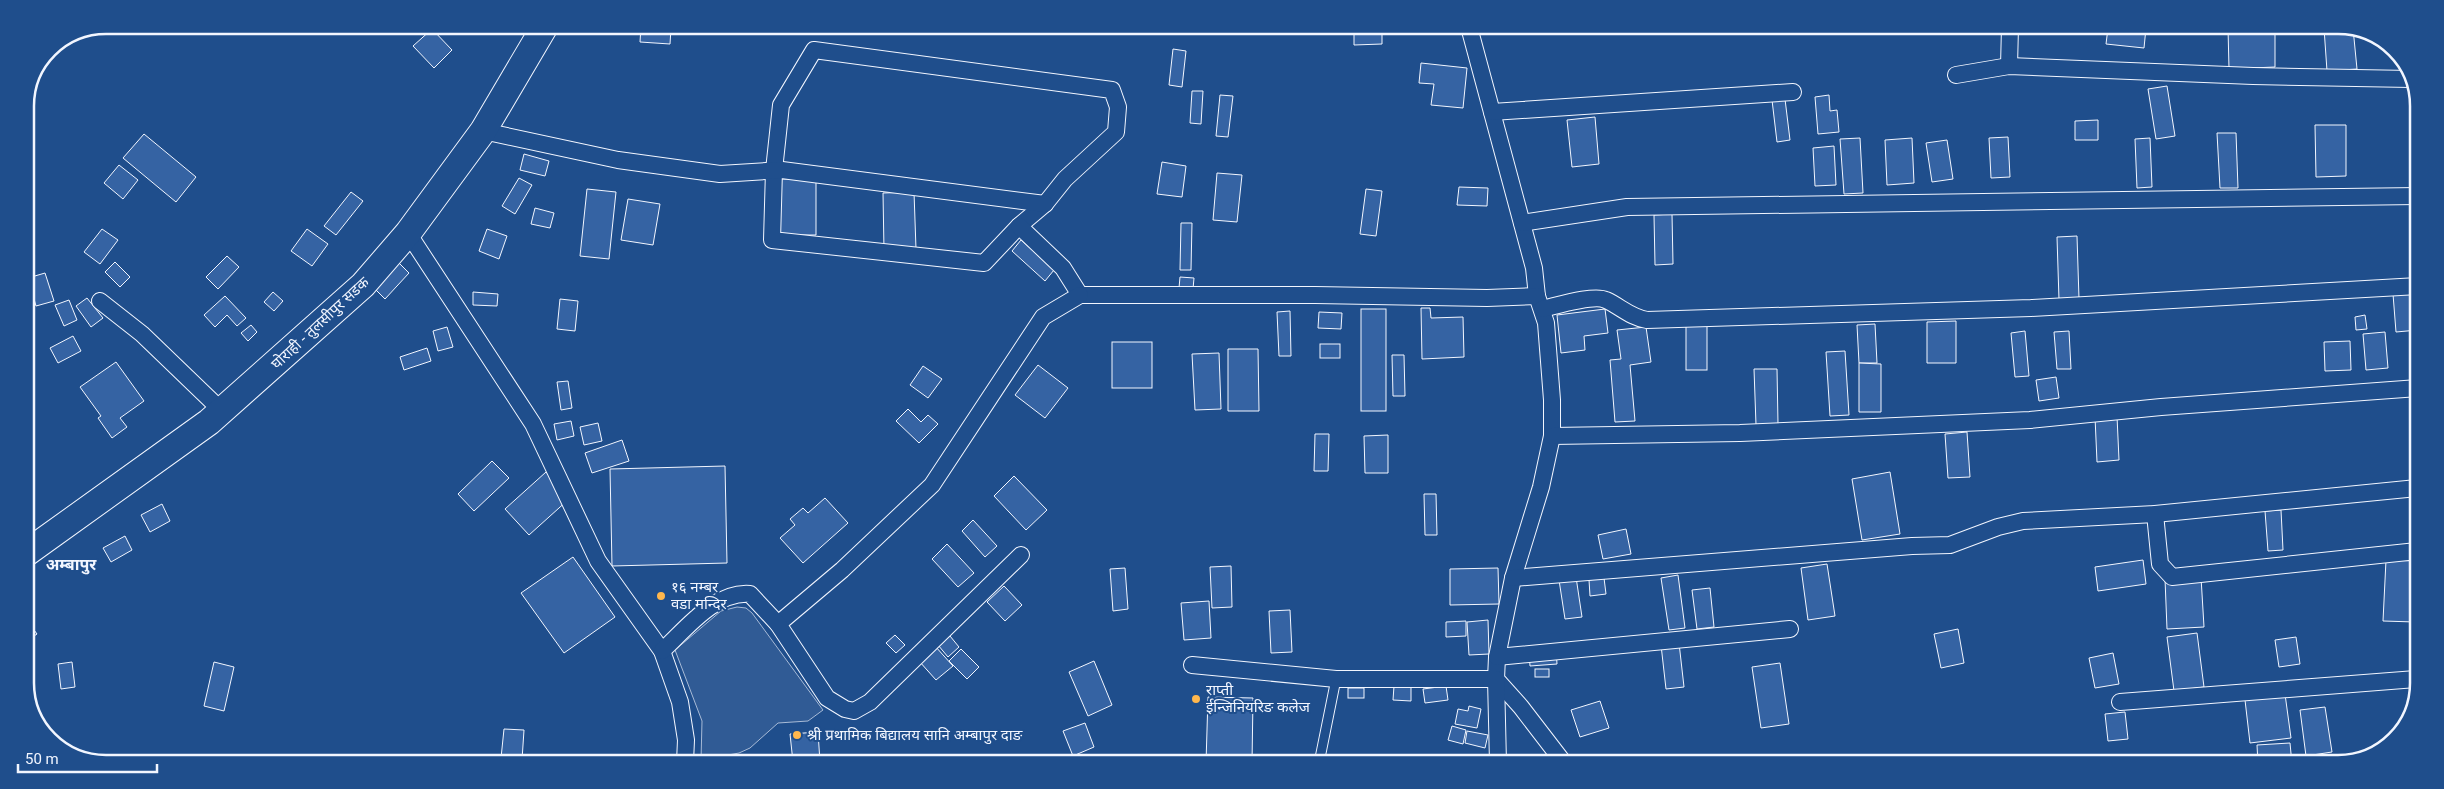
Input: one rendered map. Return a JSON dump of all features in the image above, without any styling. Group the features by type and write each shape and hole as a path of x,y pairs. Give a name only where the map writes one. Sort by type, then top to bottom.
{"main road":[{"name":"घोराही - तुलसीपुर सडक","path":"34,547 222,411 363,285 408,233 483,131 540,34"}],"street":[{"path":"1471,34 1534,268 1540,303 1546,323 1552,436 1541,486 1513,578 1497,657 1498,755"},
{"path":"2009,66 2010,34"},
{"path":"814,50 1112,90 1118,106 1116,132 1065,179 1045,204 1019,226 984,263 772,240 774,170 781,105 814,50"},
{"path":"1956,75 2009,66 2253,76 2405,79"},
{"path":"1492,112 1793,92"},
{"path":"483,131 618,160 720,174 774,170 1045,204"},
{"path":"1522,223 1627,207 2410,196"},
{"path":"1019,226 1063,268 1080,295"},
{"path":"408,233 533,424 598,560 662,651 680,702 686,740 685,755"},
{"path":"778,624 842,570 932,485 1043,317 1080,295 1316,295 1487,298 1540,303 1594,298 1605,299 1624,312 1648,320 2031,308 2410,286"},
{"path":"100,301 142,334 222,411"},
{"path":"1552,436 1740,433 1876,425 2030,420 2161,407 2410,389"},
{"path":"1513,578 1912,546 1950,545 1998,527 2023,521 2155,514 2410,489"},
{"path":"2155,514 2160,564 2172,577 2410,553"},
{"path":"662,651 713,604 737,593 750,594 778,624 827,698 845,709 854,711 870,702 1021,555"},
{"path":"1497,657 1790,630"},
{"path":"1192,665 1336,679 1496,679 1521,707 1558,755"},
{"path":"2120,702 2410,679"}],"lane":[{"path":"1321,755 1336,679"}],"shaded area":[{"path":"737,607 746,608 752,613 823,710 808,721 778,723 750,748 739,753 701,755 702,721 675,650 721,611"}],"building":[{"path":"426,34 437,34 452,50 434,68 413,46"},
{"path":"640,34 671,34 670,44 640,42"},
{"path":"1354,34 1382,34 1382,44 1354,45"},
{"path":"2107,34 2145,34 2144,48 2106,44"},
{"path":"2228,34 2275,34 2275,67 2229,69"},
{"path":"2324,34 2354,35 2357,69 2327,71"},
{"path":"1173,49 1186,51 1182,87 1169,85"},
{"path":"1421,63 1467,68 1463,108 1431,105 1434,84 1419,83"},
{"path":"2167,86 2175,136 2156,139 2148,89"},
{"path":"1192,91 1203,91 1201,124 1190,123"},
{"path":"1220,95 1233,96 1228,137 1216,136"},
{"path":"1829,95 1830,111 1837,110 1839,132 1818,134 1815,97"},
{"path":"1785,99 1790,140 1777,142 1772,100"},
{"path":"1595,117 1599,164 1572,167 1567,120"},
{"path":"2098,120 2098,140 2075,140 2075,121"},
{"path":"2315,125 2346,125 2346,176 2316,177"},
{"path":"2217,133 2236,133 2238,188 2220,188"},
{"path":"144,134 196,177 176,202 123,158"},
{"path":"2008,137 2010,177 1991,178 1989,138"},
{"path":"1860,138 1863,193 1844,194 1840,139"},
{"path":"1912,138 1914,183 1887,185 1885,140"},
{"path":"2150,138 2152,187 2137,188 2135,139"},
{"path":"1947,140 1953,179 1932,182 1926,143"},
{"path":"1834,146 1836,185 1815,186 1813,148"},
{"path":"524,154 549,161 545,176 520,170"},
{"path":"1162,162 1186,166 1182,197 1157,194"},
{"path":"119,165 138,180 123,199 104,183"},
{"path":"1217,173 1242,175 1237,222 1213,220"},
{"path":"519,178 532,185 515,214 502,206"},
{"path":"781,179 816,179 816,235 780,235"},
{"path":"1459,187 1488,188 1487,206 1457,205"},
{"path":"587,189 616,192 609,259 580,256"},
{"path":"1366,189 1382,191 1376,236 1360,234"},
{"path":"351,192 363,201 336,235 324,226"},
{"path":"914,192 916,249 884,251 883,193"},
{"path":"628,199 660,204 653,245 621,240"},
{"path":"535,208 554,213 550,228 531,224"},
{"path":"1672,214 1673,264 1655,265 1654,215"},
{"path":"1181,223 1192,223 1191,270 1180,270"},
{"path":"102,229 118,240 100,264 84,252"},
{"path":"307,229 328,244 312,266 291,251"},
{"path":"487,229 507,236 499,259 479,251"},
{"path":"2077,236 2079,299 2059,300 2057,237"},
{"path":"1021,240 1054,270 1045,281 1012,251"},
{"path":"227,256 239,267 218,289 206,277"},
{"path":"396,260 409,273 385,299 372,286"},
{"path":"115,262 130,277 120,287 105,272"},
{"path":"45,273 54,301 36,306 34,299 34,276"},
{"path":"1180,277 1194,278 1193,289 1179,288"},
{"path":"273,292 283,301 274,311 264,302"},
{"path":"473,292 498,294 497,306 473,305"},
{"path":"2410,293 2410,331 2396,332 2393,294"},
{"path":"225,296 246,318 237,326 227,315 215,327 204,315"},
{"path":"87,298 103,318 91,327 76,306"},
{"path":"560,299 578,301 575,331 557,329"},
{"path":"69,300 77,320 64,326 55,305"},
{"path":"1421,308 1430,308 1431,318 1463,317 1464,357 1422,359"},
{"path":"1361,309 1386,309 1386,411 1361,411"},
{"path":"1605,309 1608,333 1584,336 1585,350 1561,353 1557,315"},
{"path":"1290,311 1291,356 1279,356 1277,312"},
{"path":"1319,312 1342,313 1341,329 1318,328"},
{"path":"2365,315 2367,329 2356,330 2355,317"},
{"path":"1956,321 1956,363 1927,363 1927,322"},
{"path":"1686,324 1707,324 1707,370 1686,370"},
{"path":"1875,324 1877,363 1859,363 1857,325"},
{"path":"251,325 257,332 248,341 241,333"},
{"path":"447,327 453,347 438,351 433,331"},
{"path":"1646,327 1651,362 1630,365 1635,421 1615,422 1610,360 1621,359 1617,330"},
{"path":"2025,331 2029,376 2015,377 2011,333"},
{"path":"2069,331 2071,369 2057,369 2054,332"},
{"path":"2385,332 2388,368 2366,370 2363,334"},
{"path":"73,336 81,351 58,363 50,348"},
{"path":"2350,341 2351,370 2325,371 2324,342"},
{"path":"1112,342 1152,342 1152,388 1112,388"},
{"path":"1320,344 1340,344 1340,358 1320,358"},
{"path":"427,348 431,361 404,370 400,357"},
{"path":"1228,349 1258,349 1259,411 1228,411"},
{"path":"1845,351 1849,415 1830,416 1826,352"},
{"path":"1219,353 1221,409 1195,410 1192,354"},
{"path":"1392,355 1404,355 1405,396 1393,396"},
{"path":"116,362 144,401 120,418 127,427 112,438 98,418 101,416 80,387"},
{"path":"1859,363 1881,364 1881,412 1859,412"},
{"path":"1038,365 1068,388 1045,418 1015,395"},
{"path":"923,366 942,379 928,398 910,385"},
{"path":"1754,369 1777,369 1778,424 1756,425"},
{"path":"2056,377 2059,398 2039,401 2036,380"},
{"path":"568,381 572,408 561,410 557,382"},
{"path":"908,409 921,422 928,415 938,424 919,443 896,421"},
{"path":"2117,416 2119,460 2097,462 2095,417"},
{"path":"571,421 574,436 557,440 554,424"},
{"path":"598,423 602,441 584,445 580,427"},
{"path":"1967,432 1970,477 1948,478 1945,434"},
{"path":"1315,434 1329,434 1328,471 1314,471"},
{"path":"1388,435 1388,473 1365,473 1364,436"},
{"path":"622,440 629,461 592,473 585,453"},
{"path":"492,461 509,478 474,511 458,494"},
{"path":"725,466 727,563 612,566 610,469"},
{"path":"546,472 569,499 529,535 505,509"},
{"path":"1890,472 1900,534 1862,540 1852,479"},
{"path":"1014,476 1047,510 1026,530 994,496"},
{"path":"1424,494 1436,494 1437,535 1425,535"},
{"path":"825,498 848,523 803,563 780,538 795,525 790,519 803,508 808,513"},
{"path":"162,504 170,521 150,532 141,515"},
{"path":"2281,510 2283,550 2268,551 2265,511"},
{"path":"973,520 997,546 985,557 962,531"},
{"path":"1626,529 1631,554 1603,559 1598,535"},
{"path":"125,536 132,550 111,562 103,548"},
{"path":"947,544 974,573 958,587 932,559"},
{"path":"573,557 615,617 564,653 521,593"},
{"path":"2143,560 2146,584 2098,591 2095,567"},
{"path":"2386,560 2410,561 2410,622 2383,621"},
{"path":"1827,564 1835,616 1808,620 1801,568"},
{"path":"1231,566 1232,607 1212,608 1210,567"},
{"path":"1125,568 1128,609 1113,611 1110,569"},
{"path":"1498,568 1499,604 1450,605 1450,569"},
{"path":"1678,575 1685,628 1669,630 1661,578"},
{"path":"1576,577 1582,617 1565,619 1559,580"},
{"path":"2201,577 2204,627 2167,629 2165,579"},
{"path":"1604,578 1606,594 1590,596 1589,580"},
{"path":"1004,586 1022,605 1005,621 987,602"},
{"path":"1710,588 1714,627 1697,629 1692,590"},
{"path":"1209,601 1211,638 1184,640 1181,603"},
{"path":"1290,610 1292,652 1271,653 1269,611"},
{"path":"1488,620 1489,654 1469,655 1467,622"},
{"path":"1466,621 1466,636 1446,637 1446,622"},
{"path":"1958,629 1964,663 1941,668 1934,634"},
{"path":"2197,633 2204,687 2174,691 2167,637"},
{"path":"895,635 905,645 896,653 886,643"},
{"path":"950,636 959,647 948,657 938,645"},
{"path":"2296,637 2300,664 2279,667 2275,640"},
{"path":"1679,643 1684,687 1666,689 1661,645"},
{"path":"935,646 953,666 936,680 919,661"},
{"path":"961,649 979,667 967,679 949,661"},
{"path":"1556,649 1557,664 1530,666 1529,651"},
{"path":"2113,653 2119,684 2095,688 2089,658"},
{"path":"1094,661 1112,705 1088,716 1069,672"},
{"path":"72,662 75,687 61,689 58,664"},
{"path":"214,662 234,667 224,711 204,706"},
{"path":"1780,663 1789,724 1761,728 1752,667"},
{"path":"1535,669 1549,669 1549,677 1535,677"},
{"path":"1394,686 1411,687 1411,701 1393,700"},
{"path":"1446,686 1448,700 1425,703 1423,689"},
{"path":"1348,688 1364,688 1364,698 1348,698"},
{"path":"2285,694 2291,738 2250,743 2245,700"},
{"path":"1208,697 1253,698 1252,755 1206,755"},
{"path":"1600,701 1609,728 1580,737 1571,710"},
{"path":"1469,706 1481,709 1477,728 1455,724 1458,709 1468,711"},
{"path":"2325,707 2332,752 2306,755 2300,710"},
{"path":"2125,712 2128,739 2108,741 2105,714"},
{"path":"1085,723 1094,747 1073,755 1063,731"},
{"path":"1452,726 1466,730 1463,744 1448,740"},
{"path":"504,729 524,730 522,755 501,755"},
{"path":"1467,731 1488,735 1485,748 1465,743"},
{"path":"818,732 820,755 792,755 790,734"},
{"path":"2290,743 2291,755 2258,755 2257,745"}],"place":[{"name":"१६ नम्बर वडा मन्दिर","path":"661,596"},
{"name":"राप्ती ईन्जिनियरिङ कलेज","path":"1196,699"},
{"name":"श्री प्रथामिक बिद्यालय सानि अम्बापुर दाङ","path":"797,735"}],"district":[{"name":"अम्बापुर","path":"71,564"}]}
